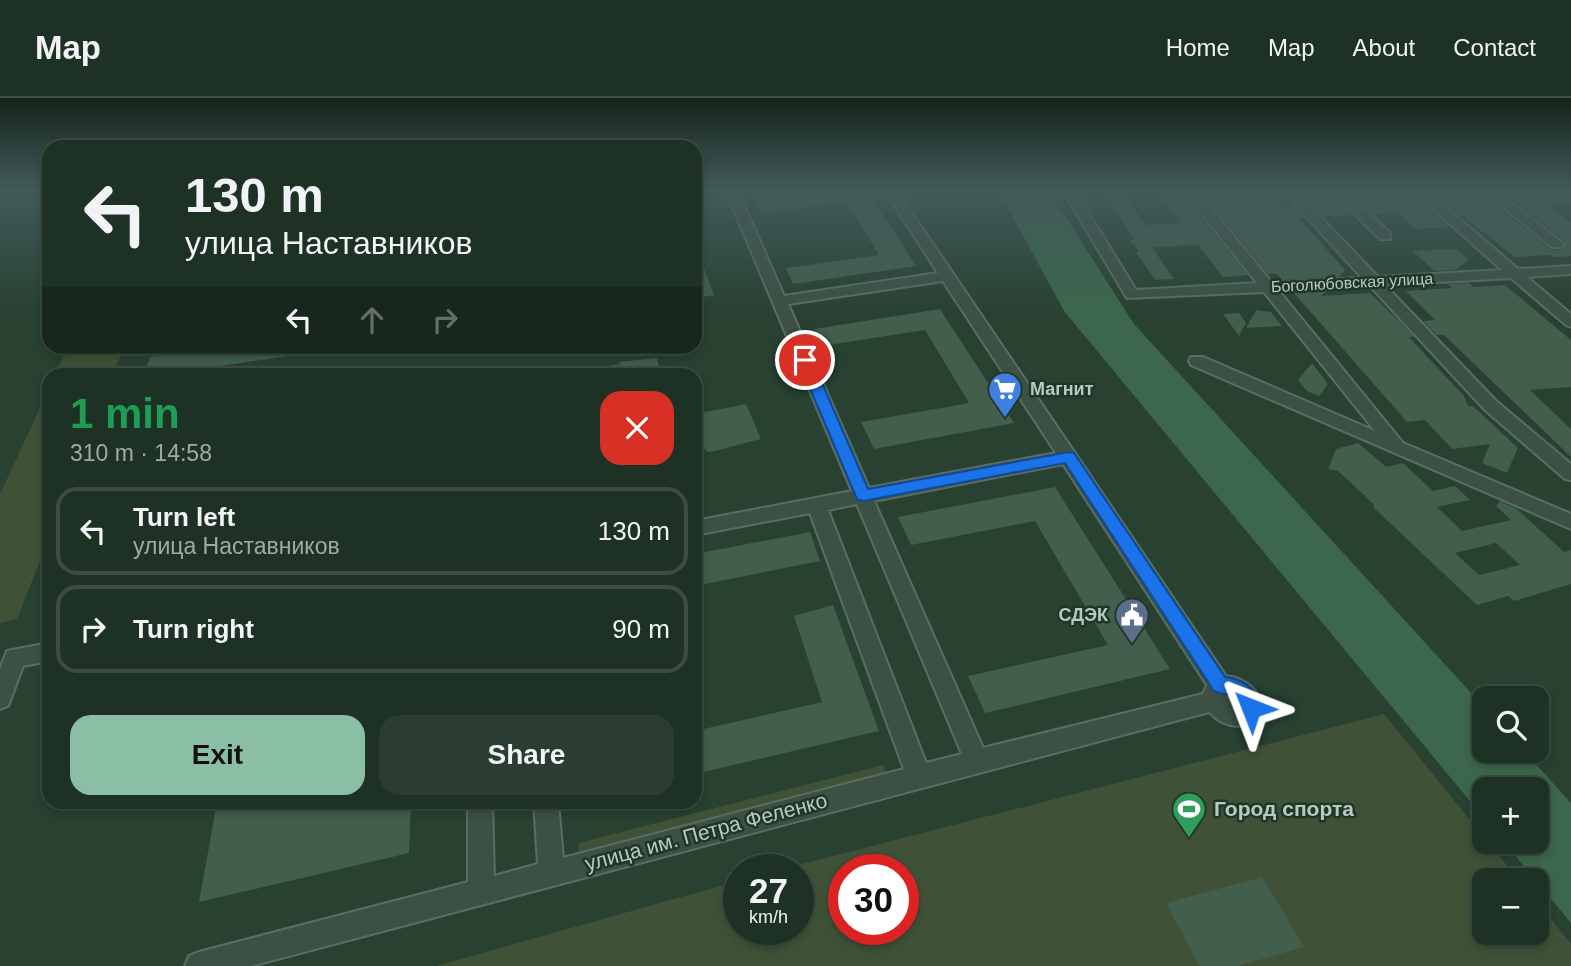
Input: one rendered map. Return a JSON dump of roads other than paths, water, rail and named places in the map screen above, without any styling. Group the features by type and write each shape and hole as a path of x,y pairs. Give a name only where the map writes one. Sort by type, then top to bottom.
{"street":[{"path":"750,232 977,761"},
{"path":"702,527 1069,457 918,232"},
{"name":"Боголюбовская улица","path":"1094,232 1132,295 1571,270"},
{"path":"1222,232 1398,448"},
{"path":"1328,232 1490,405 1571,474"},
{"path":"1380,232 1385,236"},
{"path":"1466,232 1571,322"},
{"path":"1541,232 1557,244"},
{"path":"780,302 948,276"},
{"path":"1197,361 1571,522"},
{"name":"улица им. Петра Феленко","path":"199,966 977,761 1217,694 1069,457"},
{"path":"816,504 919,776"},
{"path":"0,699 15,658 42,653"},
{"path":"480,809 481,891"},
{"path":"547,809 552,873"}],"place":[{"name":"Магнит","path":"1005,419"},
{"name":"СДЭК","path":"1132,645"},
{"name":"Город спорта","path":"1189,839"}]}
